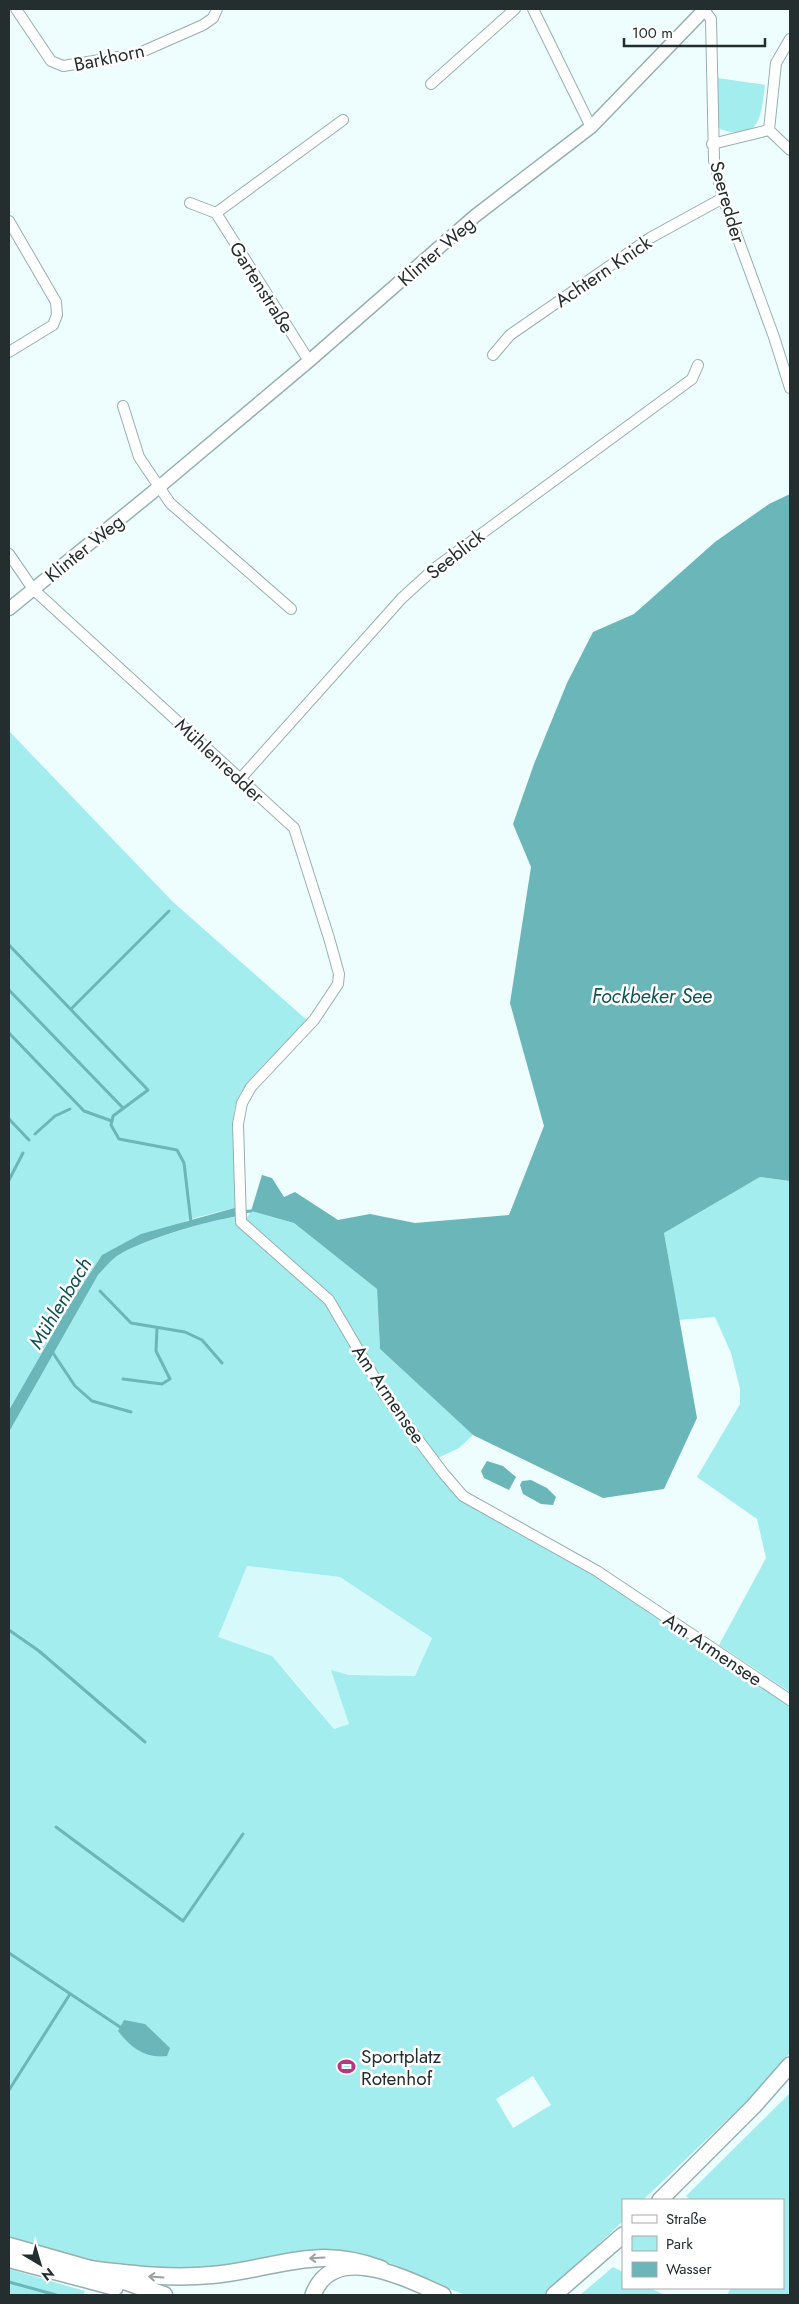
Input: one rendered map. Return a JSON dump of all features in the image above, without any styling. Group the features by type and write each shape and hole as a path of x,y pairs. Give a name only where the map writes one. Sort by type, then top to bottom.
{"highway":[{"path":"9,2246 141,2295"},
{"path":"90,2275 170,2278 228,2273 301,2259 335,2257 358,2261 381,2269"},
{"path":"9,2259 90,2275 164,2295"},
{"path":"90,2275 126,2295"}],"main road":[{"path":"661,2199 754,2106 790,2065"},
{"path":"554,2295 622,2236"},
{"path":"313,2295 325,2277 334,2271 356,2267 381,2269 443,2295"}],"street":[{"name":"Barkhorn","path":"16,9 51,61 63,66 138,54 203,25 212,18 217,9"},
{"path":"431,84 515,9"},
{"path":"533,9 591,127"},
{"name":"Klinter Weg","path":"9,609 160,487 309,361 474,216 591,127 704,9"},
{"name":"Seeredder","path":"704,9 711,19 712,144 723,198 774,336 790,388"},
{"path":"769,130 776,63 790,39"},
{"path":"190,203 216,213 343,120"},
{"path":"712,144 769,130"},
{"path":"769,130 790,150"},
{"name":"Achtern Knick","path":"493,355 510,335 650,238 723,198"},
{"name":"Gartenstraße","path":"216,213 309,361"},
{"path":"9,221 56,302 57,315 53,325 9,352"},
{"name":"Seeblick","path":"241,778 402,598 435,568 692,379 698,365"},
{"path":"124,406 139,457 170,504 291,609"},
{"name":"Mühlenredder","path":"9,554 33,589 294,828 339,974"},
{"name":"Am Armensee","path":"339,974 338,984 314,1020 251,1087 242,1103 238,1124 241,1222 329,1300 386,1397 463,1496 597,1571 790,1700"}],"shaded area":[{"path":"247,1566 340,1577 432,1638 415,1676 349,1675 349,1724 334,1729 287,1672 217,1637"}],"green space":[{"path":"718,78 765,85 760,116 751,129 744,132 734,132 720,129 716,121"},
{"path":"9,731 173,902 308,1021 250,1080 237,1100 234,1110 233,1137 238,1207 191,1219 102,1255 70,1304 9,1410"},
{"path":"760,1177 790,1181 790,1692 719,1645 766,1558 757,1519 697,1477 740,1404 740,1389 731,1353 715,1317 679,1320 664,1233"},
{"path":"251,1211 294,1223 377,1289 380,1349 473,1435 459,1448 438,1458 389,1395 333,1298 244,1222"},
{"path":"239,1216 326,1303 462,1498 595,1573 790,1705 790,2053 749,2099 644,2199 622,2199 622,2222 545,2295 466,2295 364,2258 212,2272 95,2265 9,2238 9,1432 98,1275 112,1260 128,1250 159,1237 194,1226","holes":["247,1566 340,1577 432,1638 415,1676 349,1675 331,1670 349,1724 334,1729 272,1656 218,1637","533,2076 551,2105 513,2128 496,2099"]},
{"path":"790,2093 790,2295 727,2295 730,2289 784,2289 784,2199 689,2199 686,2196"},
{"path":"613,2267 622,2272 622,2289 653,2289 664,2295 580,2295"},
{"path":"9,2269 85,2291 83,2295 9,2295"}],"water":[{"name":"Fockbeker See","path":"790,494 790,1181 760,1177 664,1233 697,1418 664,1489 603,1498 473,1435 380,1349 377,1289 294,1223 251,1211 262,1175 272,1178 284,1197 295,1192 338,1220 370,1214 415,1223 509,1215 544,1126 510,1003 531,867 513,824 534,764 567,683 593,632 634,614 715,542 769,504"},
{"path":"238,1207 239,1216 194,1226 159,1237 128,1250 112,1260 98,1275 9,1432 9,1410 70,1304 102,1255 141,1234"},
{"path":"487,1461 503,1466 516,1477 509,1490 484,1478 481,1471"},
{"path":"531,1480 547,1488 556,1497 553,1505 541,1504 523,1494 520,1485 522,1481"},
{"path":"124,2020 145,2024 170,2048 167,2056 146,2054 128,2042 118,2031"}],"waterway":[{"path":"71,1009 169,911"},
{"path":"9,945 148,1090 113,1116 111,1125 119,1139 177,1150 184,1163 191,1222"},
{"path":"9,990 123,1108"},
{"path":"9,1033 84,1111 112,1121"},
{"path":"35,1134 55,1116 70,1109"},
{"path":"9,1119 29,1140"},
{"path":"9,1180 23,1153"},
{"name":"Mühlenbach","path":"242,1212 251,1211"},
{"path":"100,1291 131,1323 185,1332 202,1340 222,1363"},
{"path":"123,1379 162,1384 170,1379 156,1351 157,1328"},
{"path":"51,1350 75,1386 92,1401 131,1412"},
{"path":"9,1630 39,1651 145,1742"},
{"path":"56,1827 183,1921 243,1834"},
{"path":"9,1953 120,2027"},
{"path":"9,2090 70,1994"},
{"path":"9,2282 56,2295"}],"place":[{"name":"Sportplatz Rotenhof","path":"347,2067"}]}
